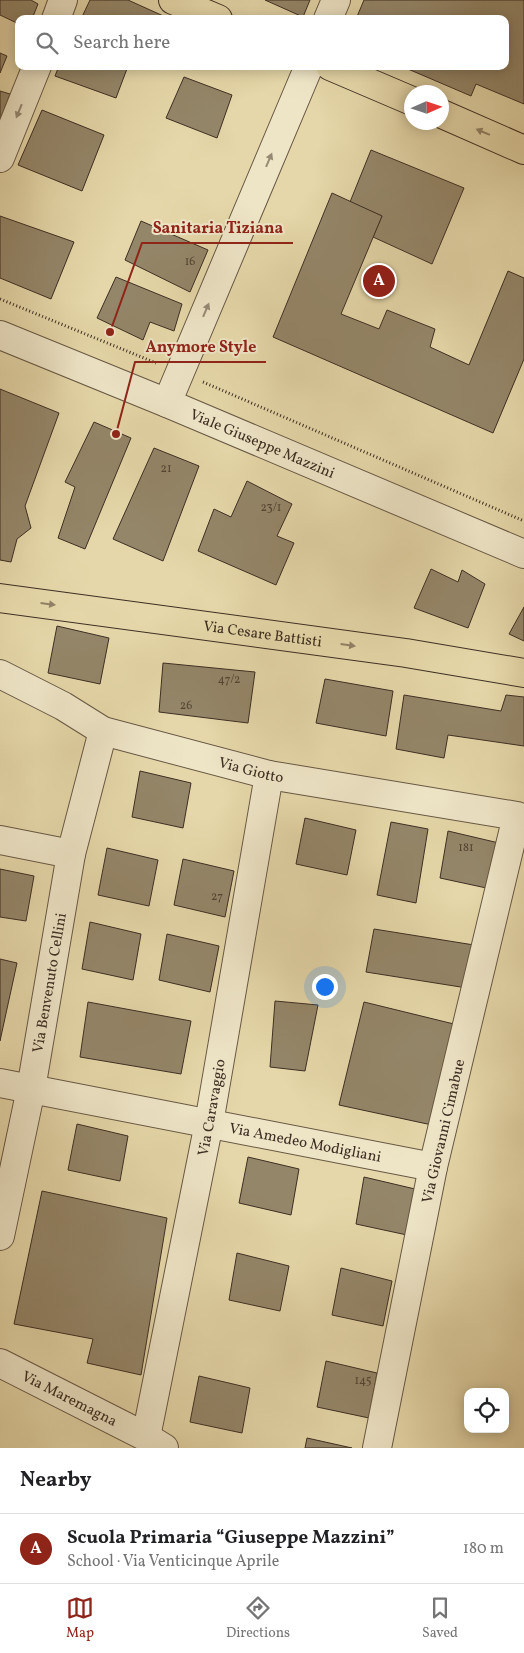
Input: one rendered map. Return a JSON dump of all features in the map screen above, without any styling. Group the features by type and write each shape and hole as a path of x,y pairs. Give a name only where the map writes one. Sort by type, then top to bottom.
{"main road":[{"path":"173,0 209,15"},
{"path":"339,70 404,98"},
{"path":"449,117 524,150"},
{"name":"Via Cesare Battisti","path":"0,598 397,652 524,672"}],"street":[{"path":"57,15 63,0"},
{"path":"330,15 336,0"},
{"path":"0,158 35,70"},
{"path":"167,403 307,70"},
{"name":"Viale Giuseppe Mazzini","path":"0,335 167,403 524,554"},
{"name":"Via Giotto","path":"0,674 63,706 103,731 269,774 518,816"},
{"name":"Via Benvenuto Cellini","path":"0,1236 30,1089 71,854 103,731"},
{"name":"Via Caravaggio","path":"155,1443 269,774"},
{"name":"Via Giovanni Cimabue","path":"377,1448 433,1166 518,816"},
{"path":"0,840 71,854"},
{"name":"Via Amedeo Modigliani","path":"0,1082 433,1166"},
{"name":"Via Maremagna","path":"0,1363 155,1443"}],"path":[{"path":"0,299 180,373 524,521"}],"building":[{"path":"0,0 31,0 38,4 34,15 15,15 15,22 0,15"},
{"path":"90,0 128,0 161,15 83,15"},
{"path":"265,0 310,0 304,15 299,15"},
{"path":"364,0 524,0 524,104 476,84 471,96 410,70 509,70 509,15 358,15"},
{"path":"0,53 7,56 0,73"},
{"path":"57,70 126,70 116,98 55,76"},
{"path":"184,77 232,95 217,138 166,118"},
{"path":"0,91 10,94 0,121"},
{"path":"42,110 104,135 82,191 18,165"},
{"path":"371,150 464,188 432,264 373,237 382,216 350,202"},
{"path":"332,193 382,216 341,314 379,329 387,310 435,329 430,347 469,365 508,271 524,278 524,359 493,433 273,337"},
{"path":"0,216 74,242 51,299 0,278"},
{"path":"141,221 208,250 190,292 125,260"},
{"path":"116,277 182,304 174,331 150,322 143,340 97,318"},
{"path":"0,389 59,413 25,506 31,528 17,539 11,562 0,560"},
{"path":"94,422 131,438 85,549 58,538 75,487 65,482"},
{"path":"154,448 199,466 163,561 113,539"},
{"path":"247,481 292,504 277,536 294,543 276,585 198,551 214,509 231,517"},
{"path":"431,569 458,582 462,570 485,584 468,628 414,608"},
{"path":"524,607 524,641 509,634"},
{"path":"57,626 109,638 100,684 48,673"},
{"path":"163,663 255,672 248,723 159,712"},
{"path":"325,679 393,691 386,736 316,723"},
{"path":"404,695 501,711 506,695 524,697 524,746 448,735 444,758 396,749"},
{"path":"140,771 191,783 183,828 132,817"},
{"path":"305,818 356,830 347,875 296,864"},
{"path":"391,822 428,829 416,903 377,895"},
{"path":"448,831 499,843 491,889 440,878"},
{"path":"107,848 158,860 149,906 98,895"},
{"path":"183,859 234,871 225,917 174,905"},
{"path":"0,869 34,876 26,921 0,917"},
{"path":"90,922 141,934 133,980 82,969"},
{"path":"374,929 474,945 467,988 366,972"},
{"path":"167,934 219,946 210,992 159,980"},
{"path":"0,959 17,963 0,1041"},
{"path":"275,1001 318,1005 305,1071 270,1067"},
{"path":"88,1002 191,1021 181,1074 80,1057"},
{"path":"364,1002 458,1025 432,1125 339,1105"},
{"path":"77,1124 128,1136 120,1181 68,1170"},
{"path":"248,1157 299,1169 291,1215 239,1203"},
{"path":"364,1177 415,1189 407,1235 356,1224"},
{"path":"42,1191 167,1218 141,1375 87,1363 93,1339 14,1324"},
{"path":"237,1253 289,1266 280,1311 229,1300"},
{"path":"341,1268 392,1281 383,1326 332,1315"},
{"path":"326,1361 377,1373 369,1418 317,1407"},
{"path":"199,1376 250,1388 242,1433 190,1422"},
{"path":"307,1438 352,1448 305,1448"}],"place":[{"name":"Scuola Primaria “Giuseppe Mazzini”","path":"379,281"},
{"name":"Sanitaria Tiziana","path":"110,332"},
{"name":"Anymore Style","path":"116,434"}]}
